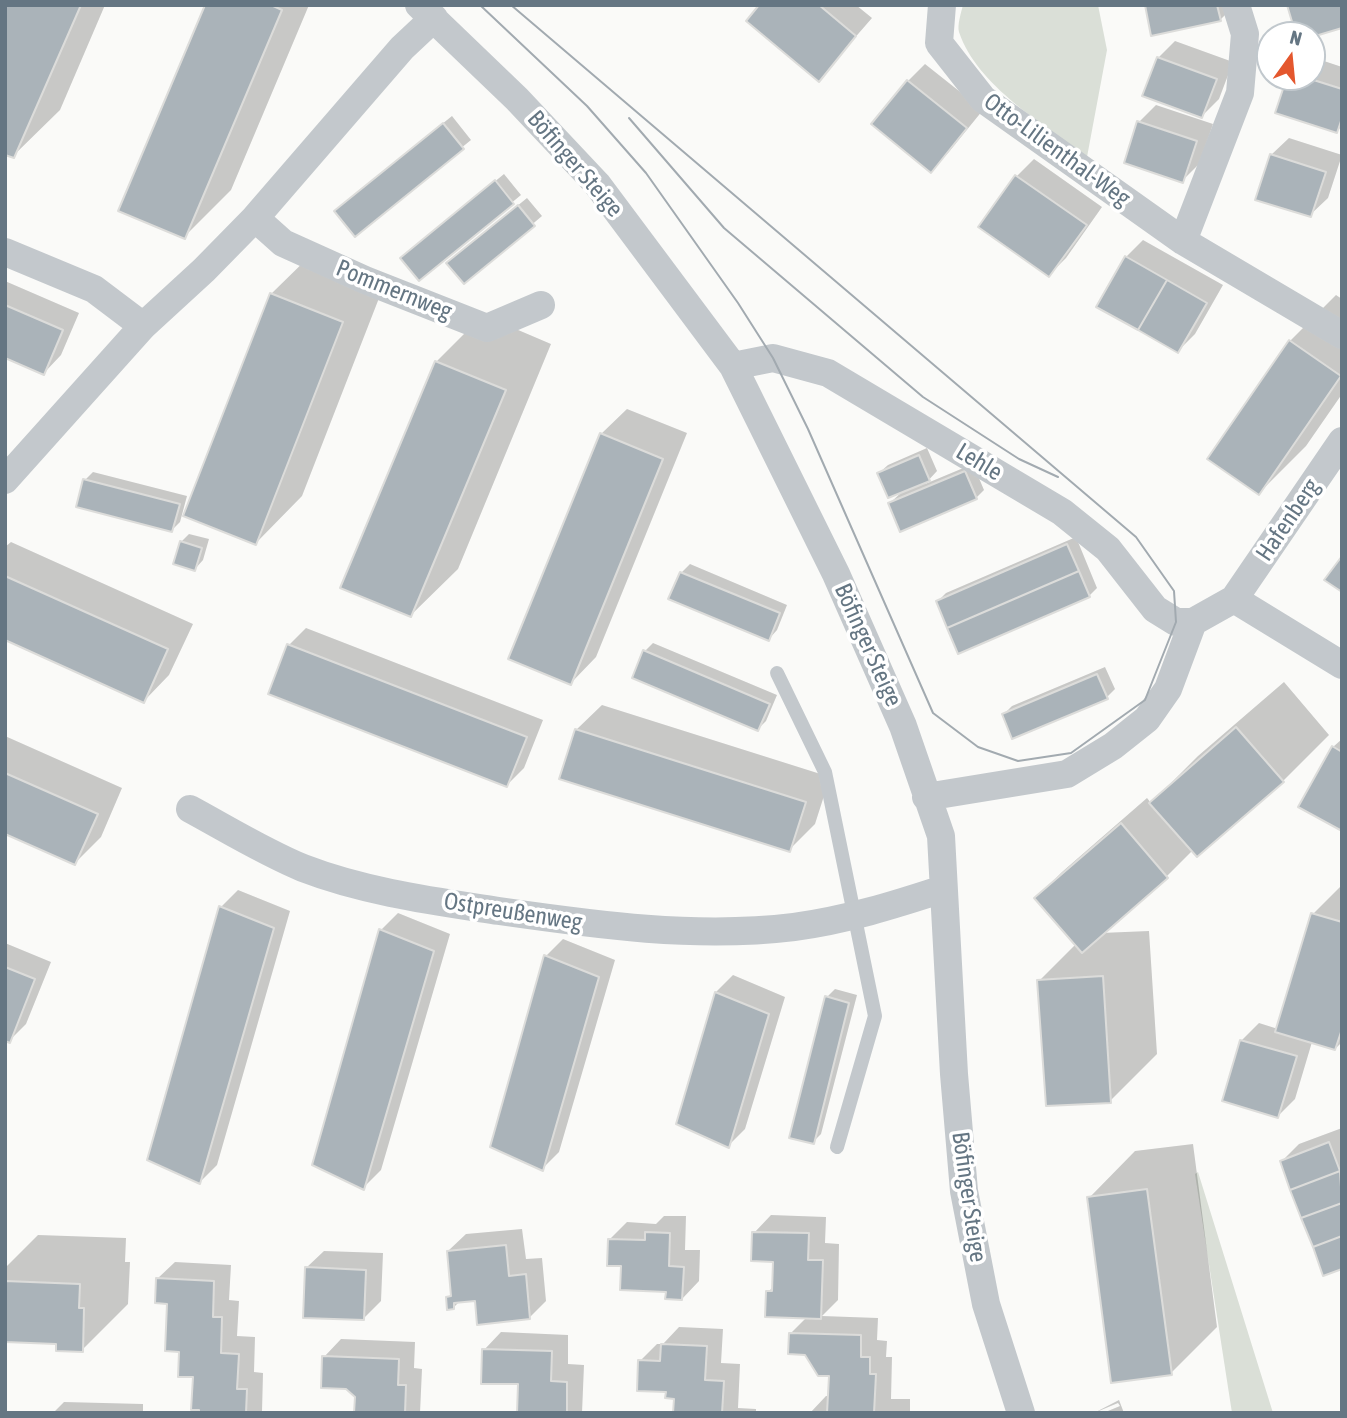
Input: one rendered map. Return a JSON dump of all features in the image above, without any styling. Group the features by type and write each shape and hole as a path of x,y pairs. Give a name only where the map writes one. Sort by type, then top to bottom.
{"street":[{"name":"Otto-Lilienthal-Weg","path":"942,5 939,43 983,99 1183,241 1342,335"},
{"path":"1183,241 1240,93 1245,34 1236,5"},
{"path":"5,480 143,326 255,218 402,48 427,12"},
{"name":"Böfinger Steige","path":"427,12 517,99 597,184 733,366 836,574 903,726 941,836 964,1191 986,1304 1021,1413"},
{"name":"Pommernweg","path":"255,218 283,243 365,280 487,328 541,305"},
{"path":"5,252 94,289 143,326"},
{"name":"Lehle","path":"733,366 773,358 828,373 1062,512 1108,549 1155,609 1176,622 1193,622"},
{"name":"Hafenberg","path":"1234,598 1342,441"},
{"path":"926,797 1068,774 1113,746 1147,719 1168,689 1193,622 1234,598 1342,665"},
{"name":"Ostpreußenweg","path":"190,809 303,867 375,889 613,927 714,931 794,927 854,916 943,889"}],"lane":[{"path":"777,673 825,772 875,1016 837,1147"}],"shaded area":[{"path":"963,5 1098,5 1107,50 1087,157 1032,117 996,87 981,70 968,52 959,32"},
{"path":"1198,1172 1273,1413 1232,1413 1195,1174"}],"building":[{"path":"5,5 81,5 14,158 5,155"},
{"path":"205,5 271,5 282,10 185,239 118,211"},
{"path":"759,5 819,5 856,36 819,82 746,21"},
{"path":"1145,5 1217,5 1221,21 1151,36"},
{"path":"1287,5 1342,5 1342,28 1326,33 1326,21 1292,21"},
{"path":"1157,57 1217,79 1202,118 1142,96"},
{"path":"907,80 967,128 931,173 871,124"},
{"path":"1326,84 1342,89 1342,118 1337,133 1275,113 1282,91 1326,91"},
{"path":"1137,121 1197,141 1183,183 1124,163"},
{"path":"443,123 464,149 355,237 334,211"},
{"path":"1270,154 1326,172 1311,217 1255,200"},
{"path":"1015,175 1087,225 1049,277 978,227"},
{"path":"495,180 514,204 419,281 400,258"},
{"path":"518,205 535,226 464,284 446,263"},
{"path":"1125,256 1167,280 1138,330 1096,307"},
{"path":"1167,280 1207,303 1178,353 1138,330"},
{"path":"270,293 343,322 256,545 183,516"},
{"path":"5,305 63,330 44,375 5,358"},
{"path":"1289,340 1341,376 1259,495 1207,459"},
{"path":"435,361 506,390 411,617 340,588"},
{"path":"600,433 663,459 571,685 508,659"},
{"path":"919,455 930,481 888,498 877,473"},
{"path":"965,471 977,499 900,532 888,503"},
{"path":"83,479 180,504 172,532 76,507"},
{"path":"180,541 202,548 195,571 173,564"},
{"path":"1067,544 1079,571 947,628 936,601"},
{"path":"1342,556 1342,592 1324,580"},
{"path":"1079,571 1090,597 958,654 947,628"},
{"path":"680,572 780,613 769,641 668,599"},
{"path":"5,576 168,649 144,703 5,640"},
{"path":"287,644 527,737 507,787 268,694"},
{"path":"643,650 770,704 758,731 632,678"},
{"path":"1097,674 1108,699 1012,739 1002,714"},
{"path":"1236,727 1284,782 1197,857 1149,803"},
{"path":"575,729 806,802 790,852 559,779"},
{"path":"1332,746 1342,752 1342,831 1298,807"},
{"path":"5,773 98,814 75,865 5,834"},
{"path":"1121,823 1168,878 1082,953 1034,898"},
{"path":"219,906 274,928 200,1184 147,1160"},
{"path":"1311,913 1342,922 1342,1029 1335,1050 1275,1032"},
{"path":"379,929 434,951 364,1190 312,1165"},
{"path":"544,955 599,977 543,1171 490,1147"},
{"path":"5,967 35,979 10,1043 5,1041"},
{"path":"1103,976 1111,1103 1046,1106 1037,980"},
{"path":"715,992 769,1014 729,1148 676,1124"},
{"path":"825,996 849,1003 814,1144 789,1138"},
{"path":"1240,1040 1297,1056 1278,1118 1222,1101"},
{"path":"1329,1142 1340,1171 1290,1190 1280,1161"},
{"path":"1340,1171 1342,1203 1301,1218 1290,1190"},
{"path":"1147,1189 1172,1375 1111,1383 1087,1197"},
{"path":"1342,1203 1342,1236 1313,1247 1301,1218"},
{"path":"645,1232 670,1233 669,1266 684,1267 682,1300 665,1299 666,1292 620,1290 621,1266 607,1266 608,1239 645,1240"},
{"path":"752,1232 809,1233 808,1260 823,1260 821,1319 765,1317 766,1291 772,1291 773,1262 751,1261"},
{"path":"1342,1236 1342,1269 1323,1276 1313,1247"},
{"path":"506,1245 509,1276 526,1274 530,1319 477,1325 475,1301 454,1303 454,1309 447,1310 446,1297 451,1296 447,1251"},
{"path":"305,1267 366,1270 364,1320 303,1318"},
{"path":"156,1278 214,1281 213,1317 222,1317 221,1353 239,1354 237,1389 247,1389 246,1413 199,1413 199,1410 191,1410 193,1377 178,1377 179,1352 165,1351 167,1304 155,1303"},
{"path":"5,1281 80,1284 79,1308 84,1308 83,1352 56,1351 56,1344 5,1342"},
{"path":"789,1333 861,1335 861,1357 870,1357 870,1374 876,1374 874,1413 827,1413 829,1376 818,1376 805,1355 788,1354"},
{"path":"661,1344 707,1346 705,1380 724,1381 722,1413 673,1413 674,1399 665,1398 666,1392 637,1391 638,1360 660,1361"},
{"path":"482,1349 552,1351 551,1381 567,1382 567,1413 517,1413 518,1384 481,1384"},
{"path":"322,1356 399,1359 398,1385 406,1385 405,1413 354,1413 355,1397 346,1389 321,1388"}],"tram line":[{"path":"480,5 587,106 646,173 738,303 773,358 808,429 933,713 978,747 1018,761 1071,753 1145,700 1176,622 1174,591 1136,537 511,5"},
{"path":"629,118 724,228 923,397 1019,459 1058,477"}]}
